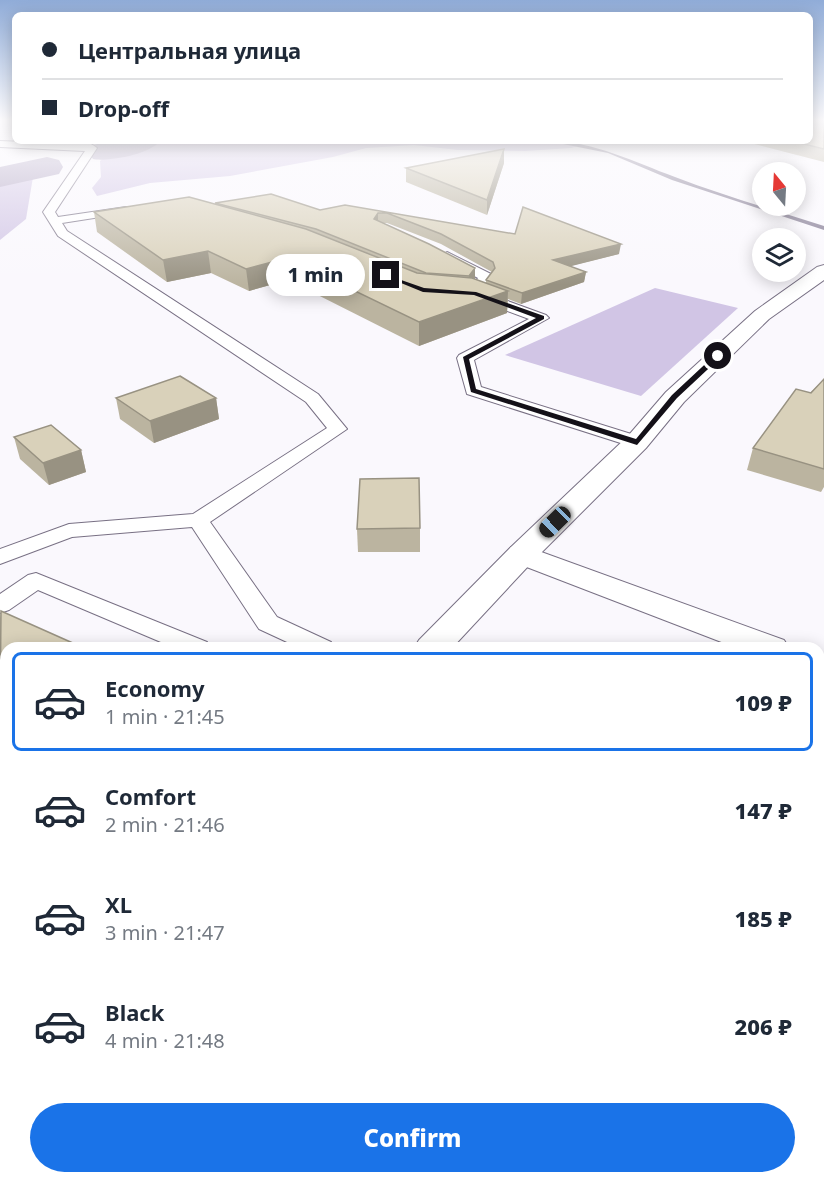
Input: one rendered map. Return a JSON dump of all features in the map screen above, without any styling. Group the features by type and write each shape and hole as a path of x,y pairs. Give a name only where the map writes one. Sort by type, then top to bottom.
{"street":[{"path":"438,642 637,442 675,397 762,315 824,271"},
{"path":"522,555 755,642"}],"lane":[{"path":"0,557 69,531 198,520 338,429 312,398 62,233 49,212 76,174"},
{"path":"54,220 140,208"},
{"path":"435,249 486,277 469,293 542,318 465,358 473,390 637,442"},
{"path":"198,520 268,622 310,642"},
{"path":"0,605 36,580 184,642"}],"shaded area":[{"path":"101,174 240,174 150,183 97,196 92,188"},
{"path":"33,177 26,219 0,240 0,184"},
{"path":"655,288 738,308 641,396 505,355"}],"building":[{"path":"422,174 496,174 487,200"},
{"path":"271,194 320,210 345,205 515,234 523,207 621,244 553,260 586,272 522,293 486,280 495,268 493,262 441,234 387,213 378,213 374,219 475,268 469,276 426,273 316,229 215,203"},
{"path":"189,197 306,229 417,273 472,278 508,291 419,322 287,258 246,269 208,251 163,260 94,212"},
{"path":"180,376 216,398 150,421 116,398"},
{"path":"824,379 824,469 753,448 796,389 811,393"},
{"path":"51,425 81,450 43,463 14,437"},
{"path":"419,478 420,528 357,529 360,479"},
{"path":"1,611 71,642 1,642"}],"waterway":[{"path":"0,177 13,174"},
{"path":"662,174 824,228"}],"route":[{"path":"386,275 423,290 474,294 542,318 465,358 473,390 637,442 675,397 718,356"}]}
